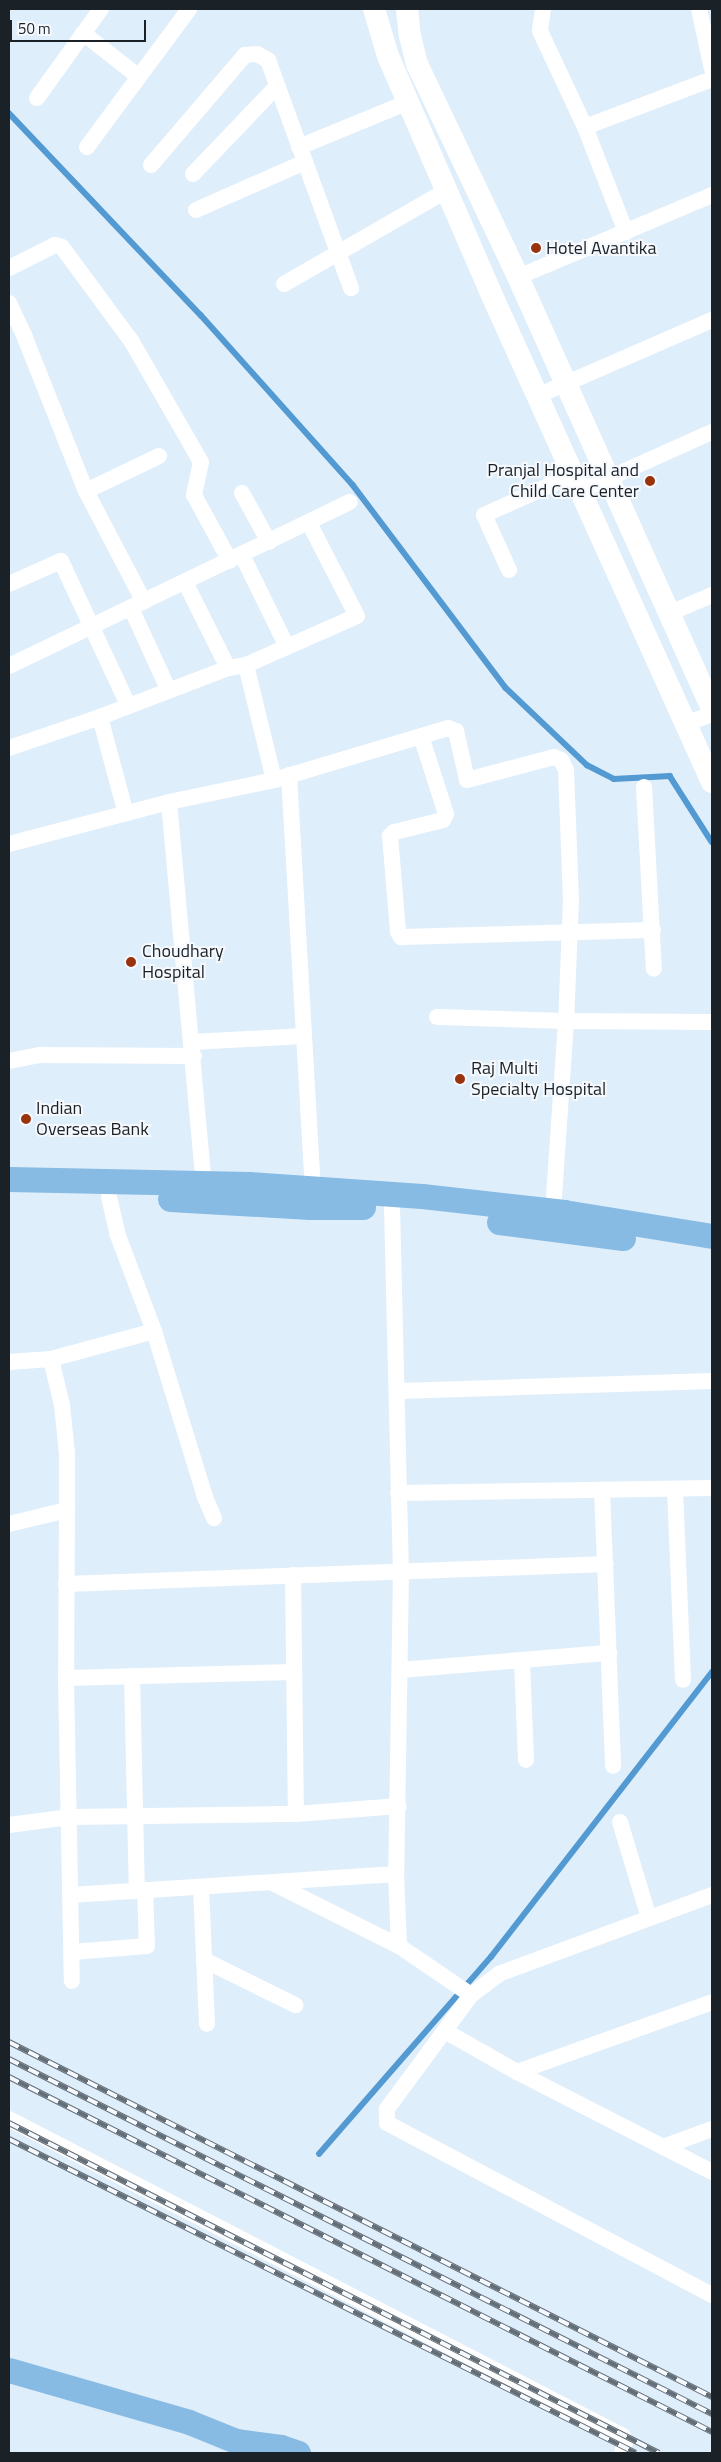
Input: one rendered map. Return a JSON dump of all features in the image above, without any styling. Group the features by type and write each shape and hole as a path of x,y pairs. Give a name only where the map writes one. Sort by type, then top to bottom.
{"main road":[{"path":"374,9 388,56 446,191 712,782"},
{"path":"407,9 410,36 417,64 518,277 712,709"},
{"path":"9,1179 204,1183 313,1188 712,1250"},
{"path":"9,1194 310,1207 394,1200 553,1211 712,1236"},
{"path":"9,2370 189,2422 251,2448 281,2447 298,2453"}],"street":[{"path":"37,98 101,9"},
{"path":"87,147 189,9"},
{"path":"543,9 540,31 585,127 626,232"},
{"path":"699,9 712,69"},
{"path":"83,33 139,77"},
{"path":"151,165 245,55 257,54 268,60 351,288"},
{"path":"585,127 712,79"},
{"path":"193,174 277,86"},
{"path":"299,146 408,102"},
{"path":"196,210 305,162"},
{"path":"284,284 446,191"},
{"path":"518,277 712,195"},
{"path":"9,268 55,245 62,248 132,342 200,462 194,496 236,558 286,645"},
{"path":"9,303 26,338 86,491 138,605 168,689"},
{"path":"537,396 712,320"},
{"path":"509,570 484,515 576,483 609,477 712,432"},
{"path":"86,491 158,456"},
{"path":"242,493 269,542"},
{"path":"9,666 350,502"},
{"path":"9,748 100,717 168,689 228,668 246,665 286,645 356,616 309,523"},
{"path":"9,584 62,561 128,705"},
{"path":"185,582 228,668"},
{"path":"670,613 712,595"},
{"path":"246,665 282,778 313,1188"},
{"path":"685,724 712,714"},
{"path":"100,717 126,814"},
{"path":"9,844 169,802 282,778 448,728 456,731 467,780 473,780 554,757 561,760 566,770 571,899 566,1022 553,1211"},
{"path":"421,736 446,814 443,820 391,834 399,935 401,937 653,930"},
{"path":"644,787 654,969"},
{"path":"169,802 204,1183"},
{"path":"437,1017 566,1022 712,1022"},
{"path":"9,1061 42,1056 193,1049 303,1036"},
{"path":"108,1197 118,1233 154,1330 214,1518"},
{"path":"394,1200 398,1493 401,1571 396,1874 398,1946"},
{"path":"9,1362 51,1359 154,1330"},
{"path":"51,1359 62,1405 67,1453 66,1678 72,1981"},
{"path":"397,1391 712,1381"},
{"path":"398,1493 712,1488"},
{"path":"675,1489 683,1680"},
{"path":"602,1490 613,1766"},
{"path":"9,1524 67,1510"},
{"path":"66,1584 606,1564"},
{"path":"293,1575 296,1814"},
{"path":"400,1670 609,1653"},
{"path":"522,1661 526,1760"},
{"path":"66,1678 294,1672"},
{"path":"72,1952 147,1946 136,1814 132,1676"},
{"path":"9,1825 70,1816 296,1814 398,1806"},
{"path":"620,1822 649,1918"},
{"path":"71,1895 396,1874"},
{"path":"273,1882 398,1946 463,1990"},
{"path":"201,1887 207,2024"},
{"path":"712,1895 499,1974 463,1990 445,2031 387,2109 387,2123 712,2295"},
{"path":"204,1960 295,2005"},
{"path":"517,2072 712,2002"},
{"path":"445,2031 517,2072 712,2172"},
{"path":"9,2119 623,2436 625,2442 622,2453"},
{"path":"663,2147 712,2129"}],"waterway":[{"path":"9,113 201,315 353,485 506,688 587,765 614,779 670,776 712,842"},
{"path":"319,2154 491,1957 712,1672"}],"railway":[{"path":"9,2042 712,2397"},
{"path":"9,2059 712,2414"},
{"path":"9,2077 712,2432"},
{"path":"9,2123 659,2453"},
{"path":"9,2139 636,2453"}],"place":[{"name":"Hotel Avantika","path":"536,248"},
{"name":"Pranjal Hospital and Child Care Center","path":"650,481"},
{"name":"Choudhary Hospital","path":"131,962"},
{"name":"Raj Multi Specialty Hospital","path":"460,1079"},
{"name":"Indian Overseas Bank","path":"26,1119"}]}
